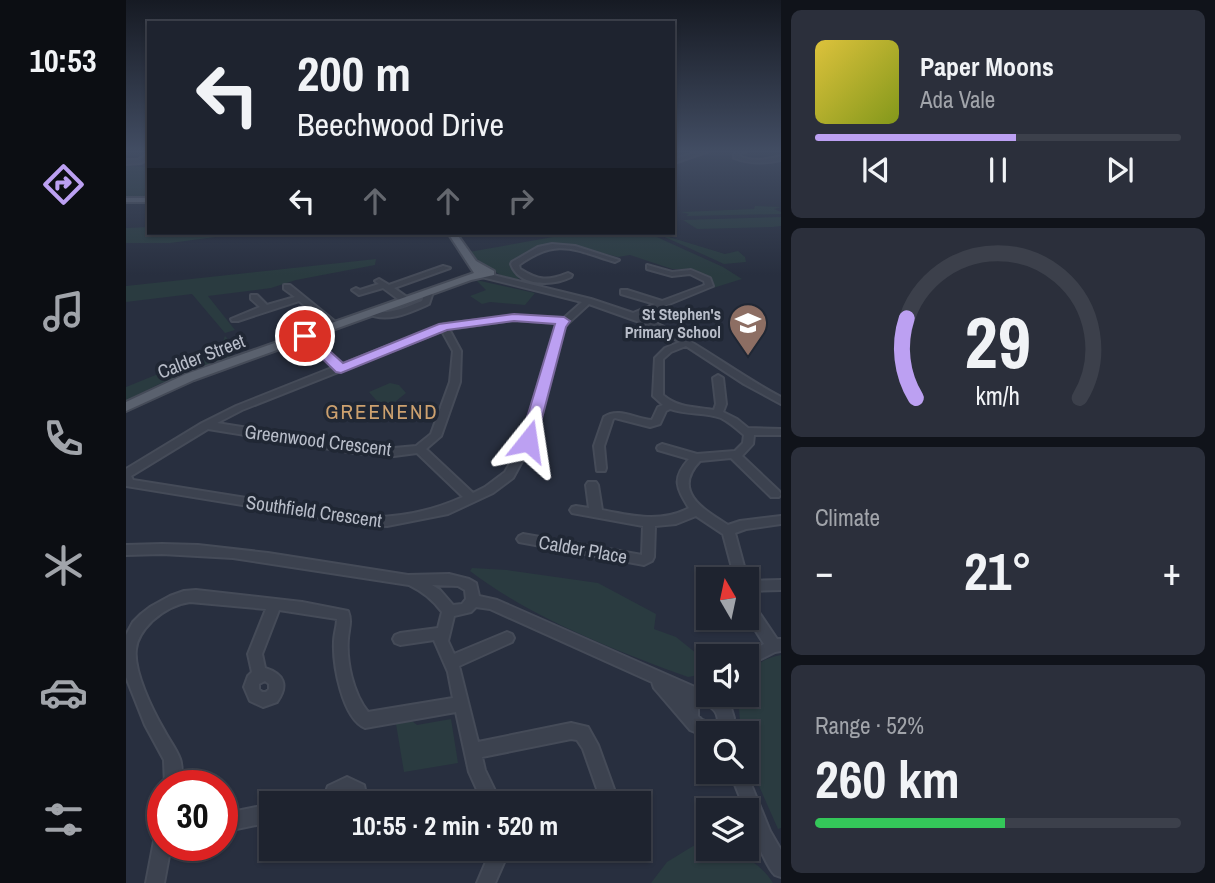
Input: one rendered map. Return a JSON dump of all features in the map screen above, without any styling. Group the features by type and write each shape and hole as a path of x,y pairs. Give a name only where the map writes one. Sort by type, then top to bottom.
{"main road":[{"path":"126,200 147,200"},
{"path":"453,235 480,272"},
{"name":"Calder Street","path":"126,407 190,377 480,272"}],"street":[{"path":"568,275 550,281 529,278 517,271 515,264 540,248 554,245 569,246 615,260"},
{"path":"632,316 708,288 709,283 691,272 672,274 650,267"},
{"path":"356,290 359,293 446,268"},
{"path":"480,272 500,280 588,301 632,316 686,343 728,372 781,401"},
{"path":"516,284 529,278"},
{"path":"384,285 405,300"},
{"path":"287,287 335,326"},
{"name":"Calder Street","path":"370,313 391,316 426,302 429,292"},
{"path":"624,292 662,304"},
{"path":"254,297 266,309"},
{"path":"235,319 300,298"},
{"path":"126,476 206,425 239,408 444,327 514,318 564,321 588,301"},
{"name":"Southfield Crescent","path":"126,476 130,483 376,522 421,517 472,499 509,475 528,441 560,326 564,321"},
{"name":"Greenwood Crescent","path":"206,425 355,449 394,452 419,449 436,436 455,382 457,351 444,327"},
{"path":"305,336 341,369"},
{"path":"662,448 697,458 738,454 748,444 749,434 717,414 667,406 658,396 659,358 668,350 686,343"},
{"path":"717,414 721,404 718,377"},
{"path":"720,389 734,391"},
{"path":"601,468 598,455 609,416 615,415 650,424 656,422 667,406"},
{"path":"745,431 781,432"},
{"path":"419,449 472,499"},
{"path":"734,454 777,495"},
{"path":"585,455 598,455"},
{"path":"697,458 681,478 683,488 696,510 728,531 738,567"},
{"path":"592,485 596,513"},
{"path":"576,510 608,517 677,520 696,510"},
{"name":"Calder Place","path":"523,539 644,559 648,557 649,520"},
{"path":"728,531 733,527 766,525 781,520"},
{"path":"126,550 221,550 410,580 450,581 467,583 473,591 473,601 466,608 449,610 441,604 438,596 441,587 450,581"},
{"path":"410,580 438,596"},
{"path":"760,586 781,585"},
{"path":"173,770 169,750 159,737 127,654 132,620 186,597 275,604 343,615 345,618 341,643 345,677 357,712 365,720 462,704"},
{"path":"473,601 492,604 652,677 696,693"},
{"path":"260,677 255,654 275,604"},
{"path":"449,610 441,641 462,704 477,772 486,791"},
{"path":"759,654 777,645 760,623"},
{"path":"400,639 442,633"},
{"path":"450,663 480,641 507,638"},
{"path":"652,677 696,724"},
{"path":"690,718 691,702 696,701"},
{"path":"472,751 571,731 582,733 590,745 606,791"},
{"path":"743,784 759,826 781,868"},
{"path":"336,791 346,785 358,791"},
{"path":"238,820 259,815"},
{"path":"155,883 159,861"},
{"path":"486,883 496,861"}],"shaded area":[{"path":"126,192 147,192 147,197 126,196"},
{"path":"755,206 781,207 774,209 781,214 686,216 689,214 681,212 754,209"},
{"path":"781,217 781,226 773,227 697,229 683,220"},
{"path":"147,227 147,235 231,235 170,243 126,243 126,228"},
{"path":"564,235 652,235 723,267 742,279 713,288 703,275 687,269 672,269 630,255 618,257 562,243 535,248 514,262 514,270 521,277 515,281 491,269 469,252"},
{"path":"660,235 725,254 738,251 745,257 746,262 724,264"},
{"path":"376,259 375,265 296,280 271,288 208,296 235,330 225,333 192,294 126,302 126,286"},
{"path":"476,280 535,293 525,305 490,302 482,304 470,296 486,290"},
{"path":"225,336 237,349 232,351 232,356 159,384 126,401 126,387 220,349"},
{"path":"390,383 399,385 406,393 385,410 369,392"},
{"path":"472,568 507,570 598,583 656,614 654,629 676,637 696,653 696,675 688,677 574,632 519,603 470,571"},
{"path":"781,655 781,828 778,829 758,784 759,721 740,721 739,709 759,707 759,663"},
{"path":"451,719 458,763 404,772 396,724 412,721 417,725"},
{"path":"696,844 696,861 751,861 761,868 773,883 651,883 667,862"}],"place":[{"name":"St Stephen's Primary School","path":"748,357"}],"district":[{"name":"GREENEND","path":"382,412"}],"route":[{"path":"305,336 341,369 444,327 514,318 564,321 560,326 528,441"}]}
